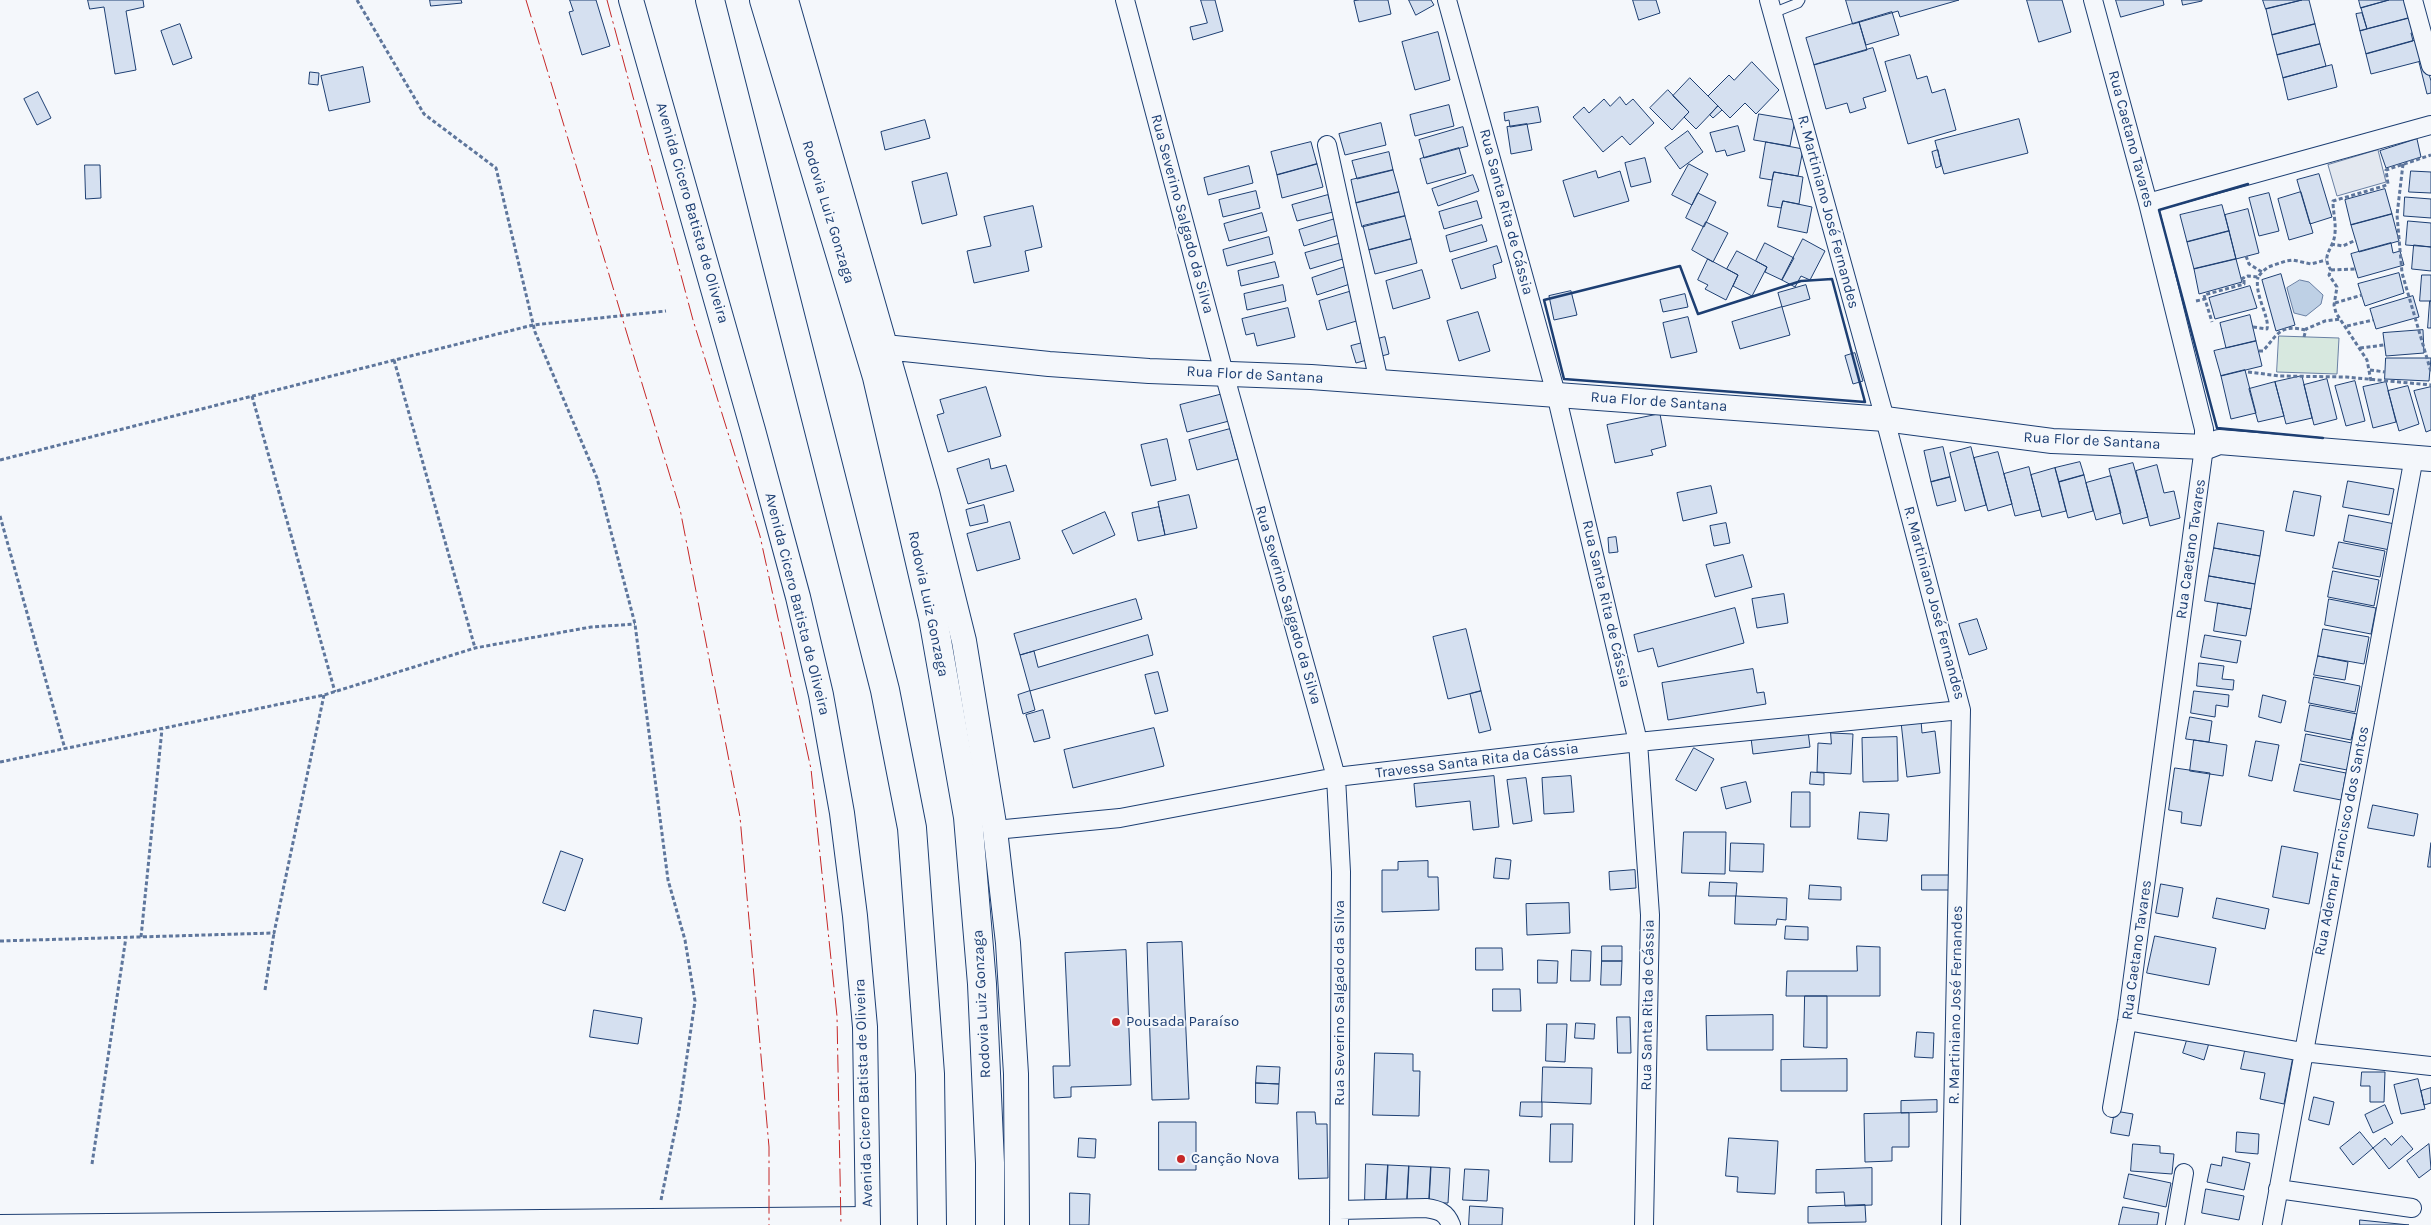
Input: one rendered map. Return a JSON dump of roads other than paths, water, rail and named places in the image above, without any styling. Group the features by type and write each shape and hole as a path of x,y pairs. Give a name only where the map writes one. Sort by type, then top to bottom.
{"highway":[{"path":"710,0 885,690 912,828 930,1074 932,1225"},
{"name":"Rodovia Luiz Gonzaga","path":"764,0 877,377 933,618 968,817 982,984 990,1163 990,1225"}],"main road":[{"name":"Avenida Cicero Batista de Oliveira","path":"631,0 753,430 798,598 821,695 842,812 862,1000 868,1221"},
{"path":"786,0 927,492 964,641 995,830 1008,943 1015,1065 1017,1225"},
{"name":"Rua Flor de Santana","path":"885,347 1049,364 1148,371 1224,373 1379,382 1886,419 2052,441 2204,447 2219,442 2423,458"}],"street":[{"name":"Rua Severino Salgado da Silva","path":"1125,0 1224,373 1336,777 1341,872 1339,1217"},
{"name":"Rua Santa Rita de Cássia","path":"1447,0 1556,394 1638,742 1650,915 1644,1225"},
{"name":"Rua Caetano Tavares","path":"2093,0 2148,203 2203,422 2204,447 2127,1021 2112,1108"},
{"path":"2413,0 2431,66"},
{"name":"R. Martiniano José Fernandes","path":"1771,7 1886,419 1962,710 1951,1225"},
{"path":"2148,203 2431,125"},
{"path":"1327,145 1379,382"},
{"name":"Rua Ademar Francisco dos Santos","path":"2272,1225 2303,1052 2423,458"},
{"name":"Travessa Santa Rita da Cássia","path":"995,830 1120,818 1336,777 1638,742 1962,710"},
{"path":"2127,1021 2303,1052 2431,1066"},
{"path":"2175,1225 2184,1173"},
{"path":"2278,1189 2412,1208"},
{"path":"1339,1217 1426,1208 1439,1210 1447,1215 1451,1225"},
{"path":"0,1224 605,1222 658,1218 868,1221"}],"lane":[{"path":"1771,7 1798,3 1800,0"}],"water":[{"path":"2300,280 2309,282 2323,295 2321,304 2306,316 2294,313 2287,288"}],"place":[{"name":"Pousada Paraíso","path":"1116,1022"},
{"name":"Canção Nova","path":"1181,1159"}]}
